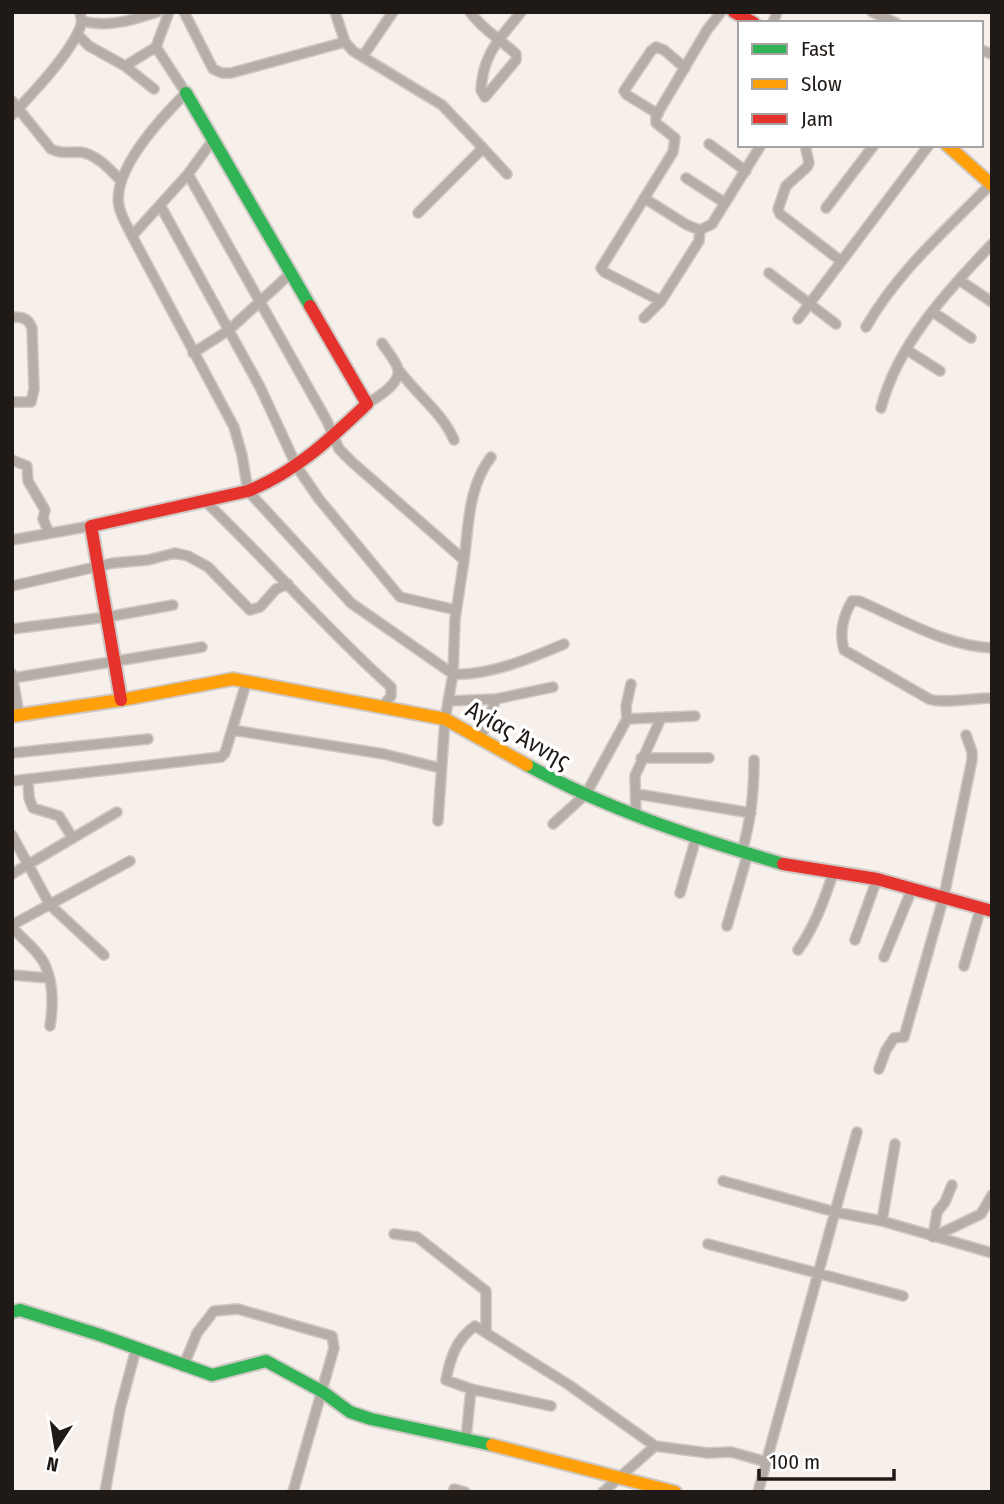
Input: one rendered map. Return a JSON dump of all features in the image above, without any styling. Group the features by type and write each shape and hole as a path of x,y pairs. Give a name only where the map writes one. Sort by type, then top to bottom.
{"street":[{"path":"120,180 90,155 51,149 15,108 41,84 77,34 81,17 103,24 157,12"},
{"path":"125,66 156,47 169,12"},
{"path":"184,12 213,69 222,73 248,70 345,42"},
{"path":"335,12 345,42 353,51 442,105 508,174"},
{"path":"470,12 492,36 500,39 516,54 516,60 485,97 481,90 486,58 500,39 521,12"},
{"path":"661,301 601,268 675,145 675,138 656,123 658,114 707,30 721,12"},
{"path":"734,12 750,21"},
{"path":"872,12 892,21"},
{"path":"363,56 391,13"},
{"path":"77,34 89,46 125,66 153,89"},
{"path":"156,47 186,93 368,404"},
{"path":"658,114 626,95 624,91 628,83 656,47 664,50 685,68"},
{"path":"186,93 155,126 120,180 119,206 132,236 233,427 242,455 248,491 351,603 453,674 467,675 490,670 564,644"},
{"path":"132,236 188,174 213,140"},
{"path":"709,145 746,171"},
{"path":"644,198 687,225 700,230 712,224 760,147"},
{"path":"805,147 809,163 786,186 778,209 780,215 841,261"},
{"path":"825,208 872,147"},
{"path":"798,319 927,147"},
{"path":"866,327 889,289 991,184 949,147"},
{"path":"418,213 483,148"},
{"path":"188,174 327,421 339,449 464,560"},
{"path":"686,178 725,204"},
{"path":"160,205 260,387 297,467 319,499 400,597 456,610"},
{"path":"643,318 661,301 699,241 700,230"},
{"path":"881,408 887,386 907,350 933,312 992,244"},
{"path":"193,354 229,330 291,273"},
{"path":"769,273 836,324"},
{"path":"959,280 992,302"},
{"path":"933,312 971,338"},
{"path":"12,317 23,317 29,321 32,328 34,390 31,402 12,402"},
{"path":"382,343 419,396 445,422 454,440"},
{"path":"907,350 940,371"},
{"path":"12,540 91,526 248,491 281,478 394,382 398,369"},
{"path":"438,821 440,768 453,674 456,610 474,487 491,457"},
{"path":"12,460 27,466 28,481 45,510 43,519 48,533"},
{"path":"204,500 364,663 391,687 391,696 382,707"},
{"path":"91,526 121,700"},
{"path":"12,586 175,553 188,556 208,567 252,610 260,607 276,589 288,584"},
{"path":"992,648 945,638 859,601 852,601 842,626 841,642 844,650 929,699 939,702 961,698 992,698"},
{"path":"12,629 107,617 173,605"},
{"path":"16,715 13,676 202,648"},
{"path":"12,781 216,759 225,753 247,680"},
{"name":"Αγίας Άννης","path":"16,715 121,700 222,681 247,680 445,719 510,757 586,794 696,838 790,866 877,879 986,909"},
{"path":"553,824 586,794 627,719 626,706 631,684"},
{"path":"448,701 496,699 554,687"},
{"path":"480,739 496,699"},
{"path":"627,719 695,716"},
{"path":"636,816 635,776 661,718"},
{"path":"232,730 384,754 440,768"},
{"path":"879,1069 894,1038 904,1037 944,896 972,760 966,735"},
{"path":"12,753 148,739"},
{"path":"641,758 709,758"},
{"path":"727,926 745,852 754,785 754,760"},
{"path":"28,779 29,799 33,808 59,816 72,838"},
{"path":"637,794 751,813"},
{"path":"12,874 117,812"},
{"path":"12,835 50,905 104,955"},
{"path":"680,893 696,838"},
{"path":"50,1026 53,1009 46,965 12,926 130,861"},
{"path":"798,950 821,909 833,874"},
{"path":"855,940 877,879"},
{"path":"884,957 912,890"},
{"path":"964,966 986,909"},
{"path":"12,975 49,978"},
{"path":"758,1492 857,1132"},
{"path":"882,1221 895,1144"},
{"path":"723,1181 835,1212 882,1221 992,1253"},
{"path":"933,1237 937,1212 945,1202 952,1185"},
{"path":"933,1237 981,1214 992,1195"},
{"path":"394,1234 417,1237 486,1291 486,1333"},
{"path":"708,1244 903,1296"},
{"path":"12,1312 20,1310 100,1335 183,1367 212,1375 225,1375 255,1361 266,1361 323,1392 350,1412 371,1419 466,1439 675,1492"},
{"path":"183,1367 197,1334 214,1311 238,1310 332,1336 334,1348 293,1492"},
{"path":"551,1406 471,1389 446,1380 456,1346 465,1333 475,1326 569,1385 655,1446 731,1452 767,1462"},
{"path":"105,1492 120,1409 136,1349"},
{"path":"466,1439 471,1389"},
{"path":"603,1492 655,1446"},
{"path":"454,1489 465,1492"}],"traffic: fast":[{"path":"186,93 310,306"},
{"path":"527,765 589,796 652,822 783,864"},
{"path":"12,1312 20,1310 100,1335 212,1375 266,1361 323,1392 350,1412 492,1445"}],"traffic: slow":[{"path":"949,147 992,185"},
{"path":"12,716 121,700 233,679 445,719 527,765"},
{"path":"492,1445 675,1492"}],"traffic: jam":[{"path":"734,12 750,21"},
{"path":"121,700 91,526 248,491 297,464 326,442 367,404 310,306"},
{"path":"783,864 877,879 992,911"}]}
